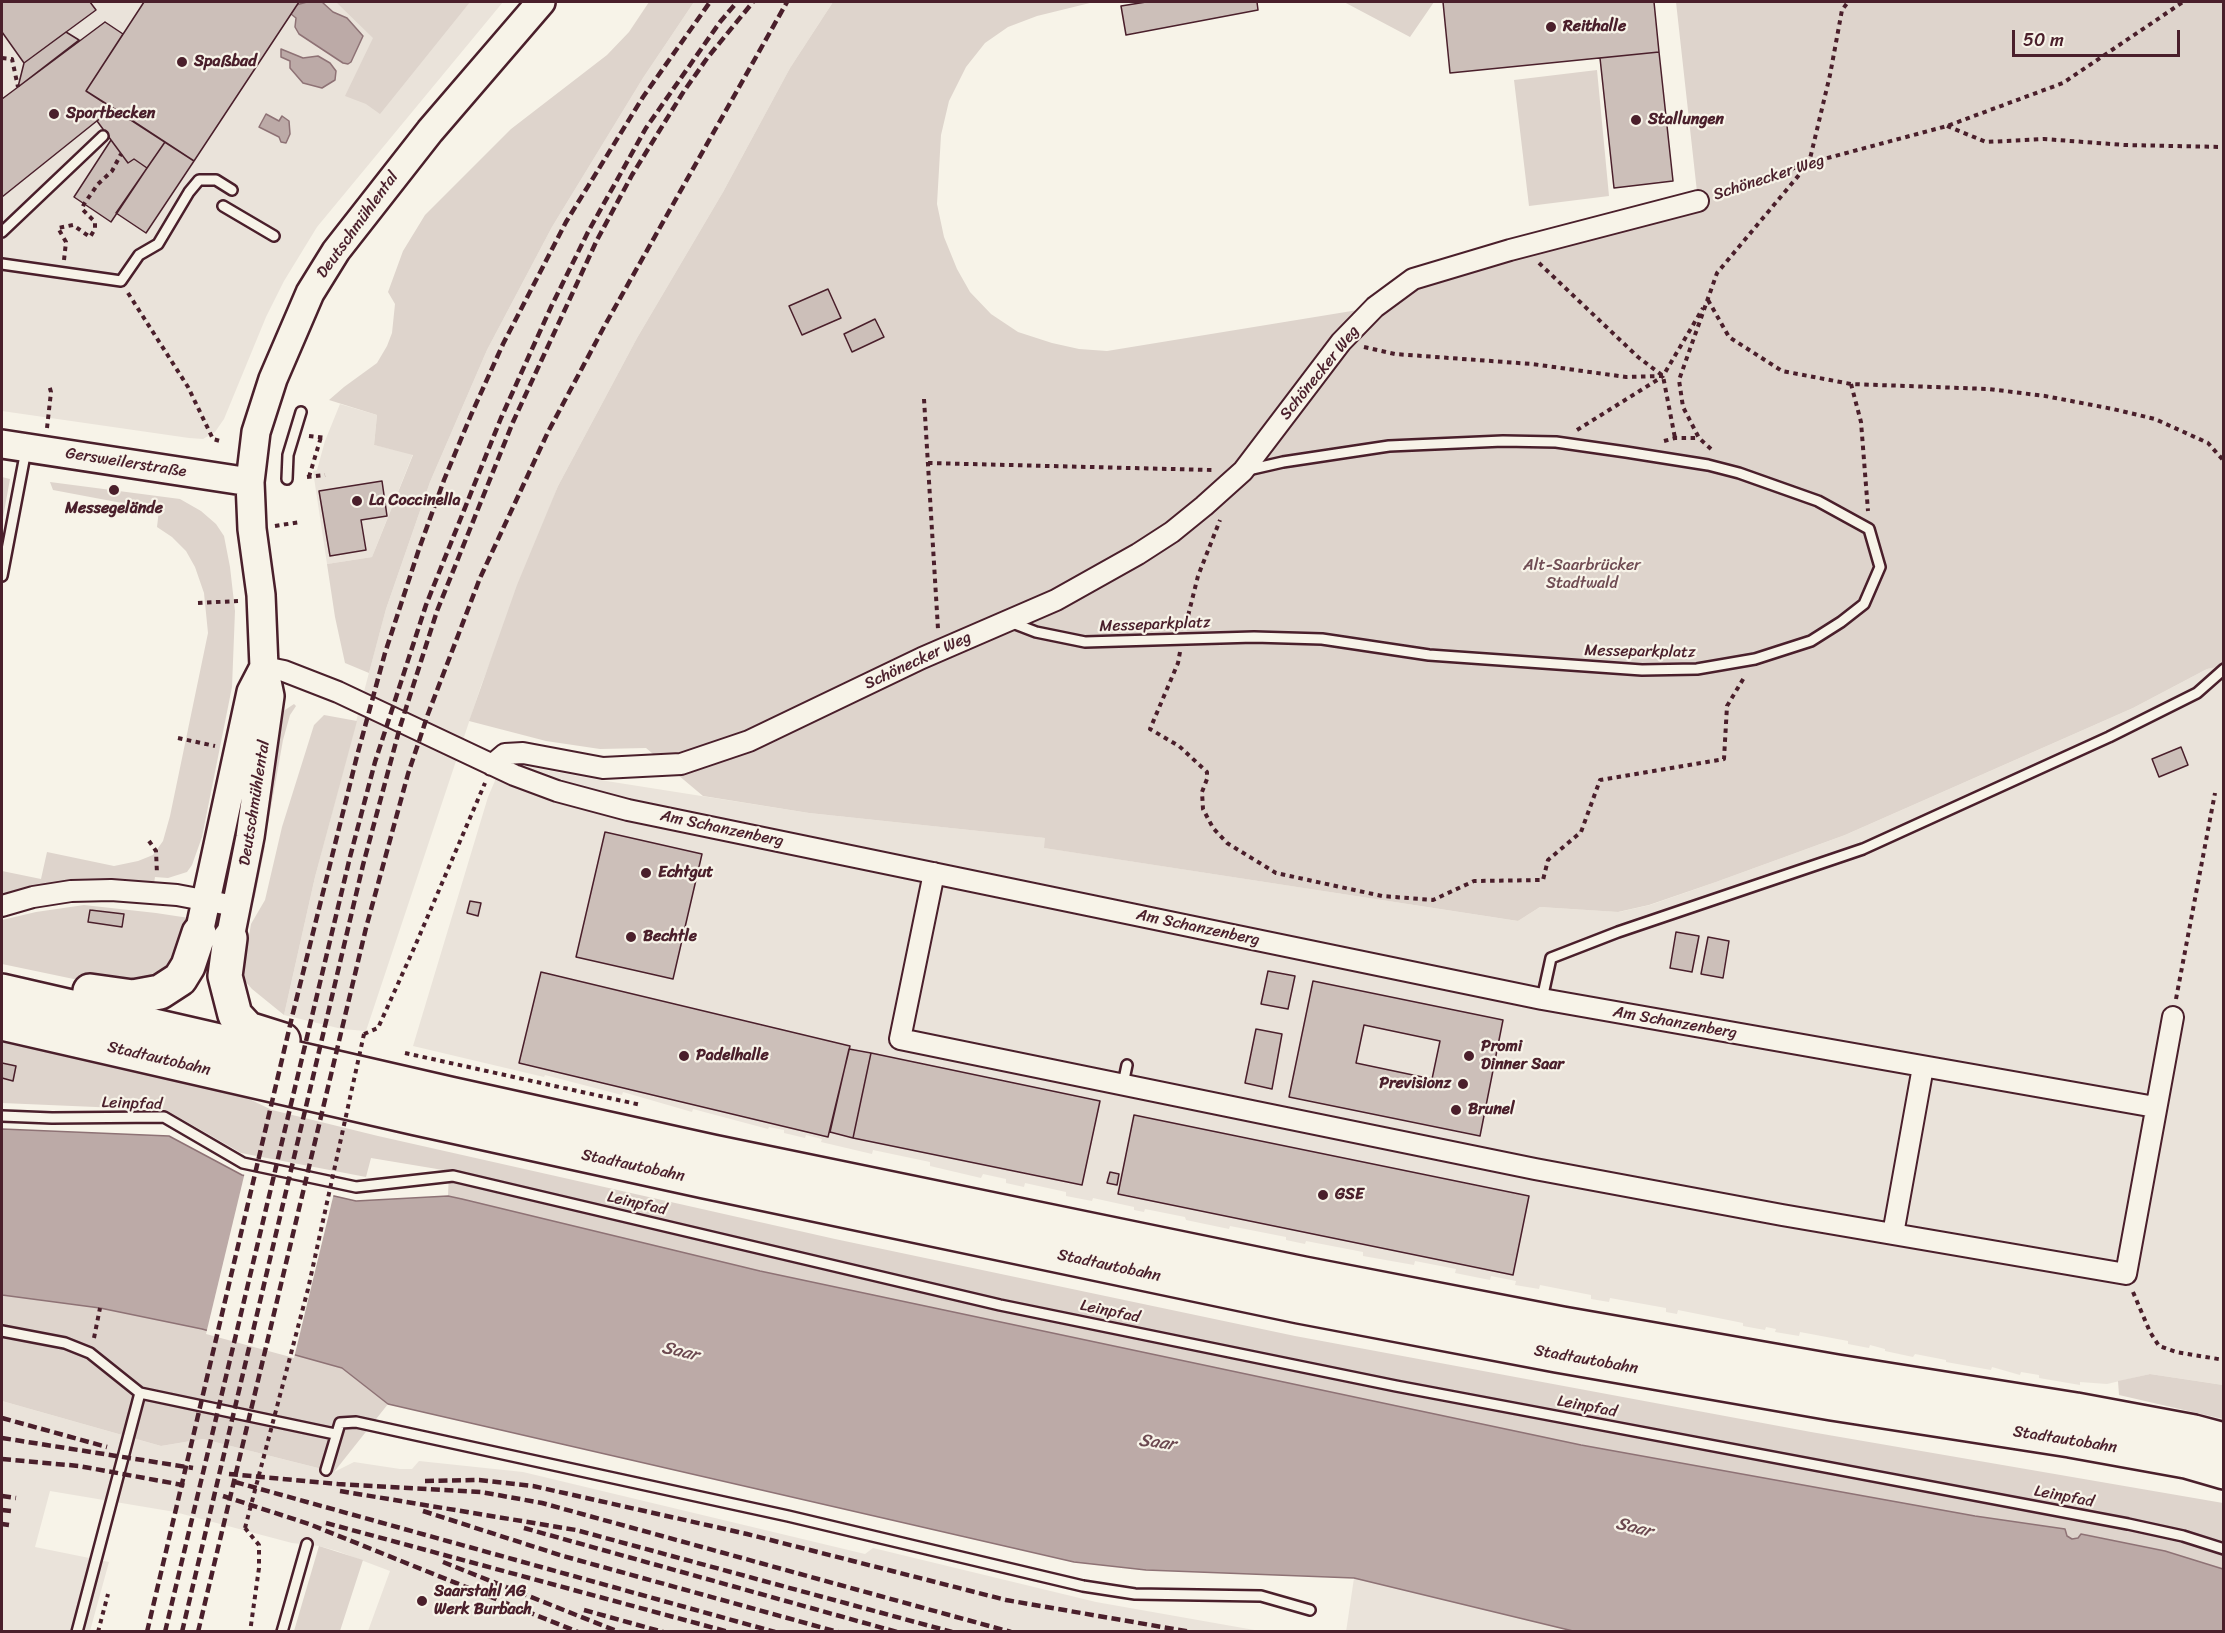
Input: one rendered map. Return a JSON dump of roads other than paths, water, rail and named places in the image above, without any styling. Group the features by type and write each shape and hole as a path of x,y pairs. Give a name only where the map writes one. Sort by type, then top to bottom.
{"highway":[{"path":"2,972 75,988 133,997 160,992 180,979 188,966 215,935"},
{"path":"215,935 227,992 235,1015 248,1029 279,1039 380,1063 450,1094"},
{"name":"Stadtautobahn","path":"2,991 450,1094 724,1154 1384,1289 1553,1322 1825,1370 2076,1410 2194,1432 2223,1440"},
{"name":"Stadtautobahn","path":"2,1023 623,1164 1299,1306 1557,1355 1797,1397 2140,1452 2186,1461 2223,1472"}],"main road":[{"name":"Deutschmühlental","path":"215,935 235,906 250,837 267,727 270,696 264,667 261,595 252,529 250,482 258,422 273,379 310,293 336,251 379,194 541,2"},
{"name":"Gersweilerstraße","path":"14,446 250,482"},
{"name":"Deutschmühlental","path":"215,935 207,900 252,692 264,667"}],"street":[{"name":"Schönecker Weg","path":"492,765 505,754 523,753 603,768 681,764 749,741 940,650 1056,600 1172,532 1243,471 1341,342 1375,307 1413,279 1698,201"},
{"name":"Am Schanzenberg","path":"264,667 284,671 338,692 492,765 557,791 628,810 1542,999 2156,1107"},
{"path":"934,873 900,1039 1125,1075 1534,1169 2126,1274 2173,1017"},
{"path":"2,906 33,897 71,891 158,893 235,906"},
{"path":"1893,1234 1923,1067"}],"lane":[{"path":"3,226 103,136"},
{"path":"2,264 121,281 139,255 158,244 189,192 199,180 216,180 232,190"},
{"path":"223,206 274,236"},
{"path":"287,479 288,455 301,412"},
{"name":"Messeparkplatz","path":"1007,620 1036,633 1085,642 1254,637 1322,639 1429,655 1642,670 1698,669 1755,659 1811,641 1864,604 1880,567 1869,529 1818,501 1739,473 1708,465 1626,452 1556,442 1503,441 1389,446 1283,462 1243,471"},
{"path":"2,576 14,446"},
{"path":"1542,999 1551,958 1618,932 1863,849 2109,737 2197,693 2223,669"},
{"name":"Leinpfad","path":"2,1116 164,1117 243,1163 356,1187 453,1176 1000,1305 1395,1386 2128,1524 2183,1536 2223,1548"},
{"path":"2,1331 65,1343 90,1353 140,1393 335,1434"},
{"path":"77,1632 140,1393"},
{"path":"326,1470 340,1423 357,1422 788,1516 1083,1586 1135,1594 1261,1596 1310,1610"},
{"path":"282,1632 307,1544"}],"water":[{"path":"322,2 333,12 347,18 363,36 351,62 343,63 299,34 295,27 296,18 291,14 296,5"},
{"path":"281,49 303,58 318,56 330,63 336,71 335,80 322,88 303,83 290,68 290,61 281,57"},
{"path":"266,114 279,121 282,116 289,121 290,134 286,143 259,127"},
{"name":"Saar","path":"2,1129 169,1136 242,1175 356,1201 448,1196 760,1271 1581,1445 1975,1516 2065,1529 2067,1536 2072,1539 2078,1538 2081,1534 2165,1551 2223,1569 2223,1631 1573,1631 1354,1578 1146,1570 1074,1562 388,1404 342,1368 202,1329 100,1308 2,1295"}],"railway":[{"path":"147,1632 292,1017 357,756 385,653 419,549 471,415 503,344 566,222 643,97 710,2"},
{"path":"165,1632 350,857 375,762 426,605 501,418 588,232 646,128 720,22 737,2"},
{"path":"182,1632 363,865 400,727 437,611 513,422 597,240 632,175 684,91 708,57 753,2"},
{"path":"198,1632 366,928 408,774 428,714 480,578 548,432 605,325 787,2"},
{"path":"2,1418 107,1447"},
{"path":"2,1438 193,1468"},
{"path":"2,1459 79,1466 188,1486"},
{"path":"229,1474 338,1484 481,1492 542,1503 1011,1632"},
{"path":"425,1481 479,1480 533,1486 747,1534 1006,1600 1191,1632"},
{"path":"235,1482 775,1632"},
{"path":"340,1491 576,1530 952,1632"},
{"path":"2,1496 16,1498"},
{"path":"223,1496 309,1524 578,1632"},
{"path":"2,1510 11,1511"},
{"path":"423,1511 563,1556 838,1632"},
{"path":"326,1523 729,1632"},
{"path":"2,1524 9,1525"},
{"path":"524,1528 897,1632"},
{"path":"443,1562 619,1632"},
{"path":"584,1610 663,1632"}],"place":[{"name":"Reithalle","path":"1551,27"},
{"name":"Spaßbad","path":"182,62"},
{"name":"Sportbecken","path":"54,114"},
{"name":"Stallungen","path":"1636,120"},
{"name":"Messegelände","path":"114,490"},
{"name":"La Coccinella","path":"357,501"},
{"name":"Echtgut","path":"646,873"},
{"name":"Bechtle","path":"631,937"},
{"name":"Padelhalle","path":"684,1056"},
{"name":"Promi Dinner Saar","path":"1469,1056"},
{"name":"Previsionz","path":"1463,1084"},
{"name":"Brunel","path":"1456,1110"},
{"name":"GSE","path":"1323,1195"},
{"name":"Saarstahl AG Werk Burbach","path":"422,1601"}],"park label":[{"name":"Alt-Saarbrücker Stadtwald","path":"1582,575"}]}
